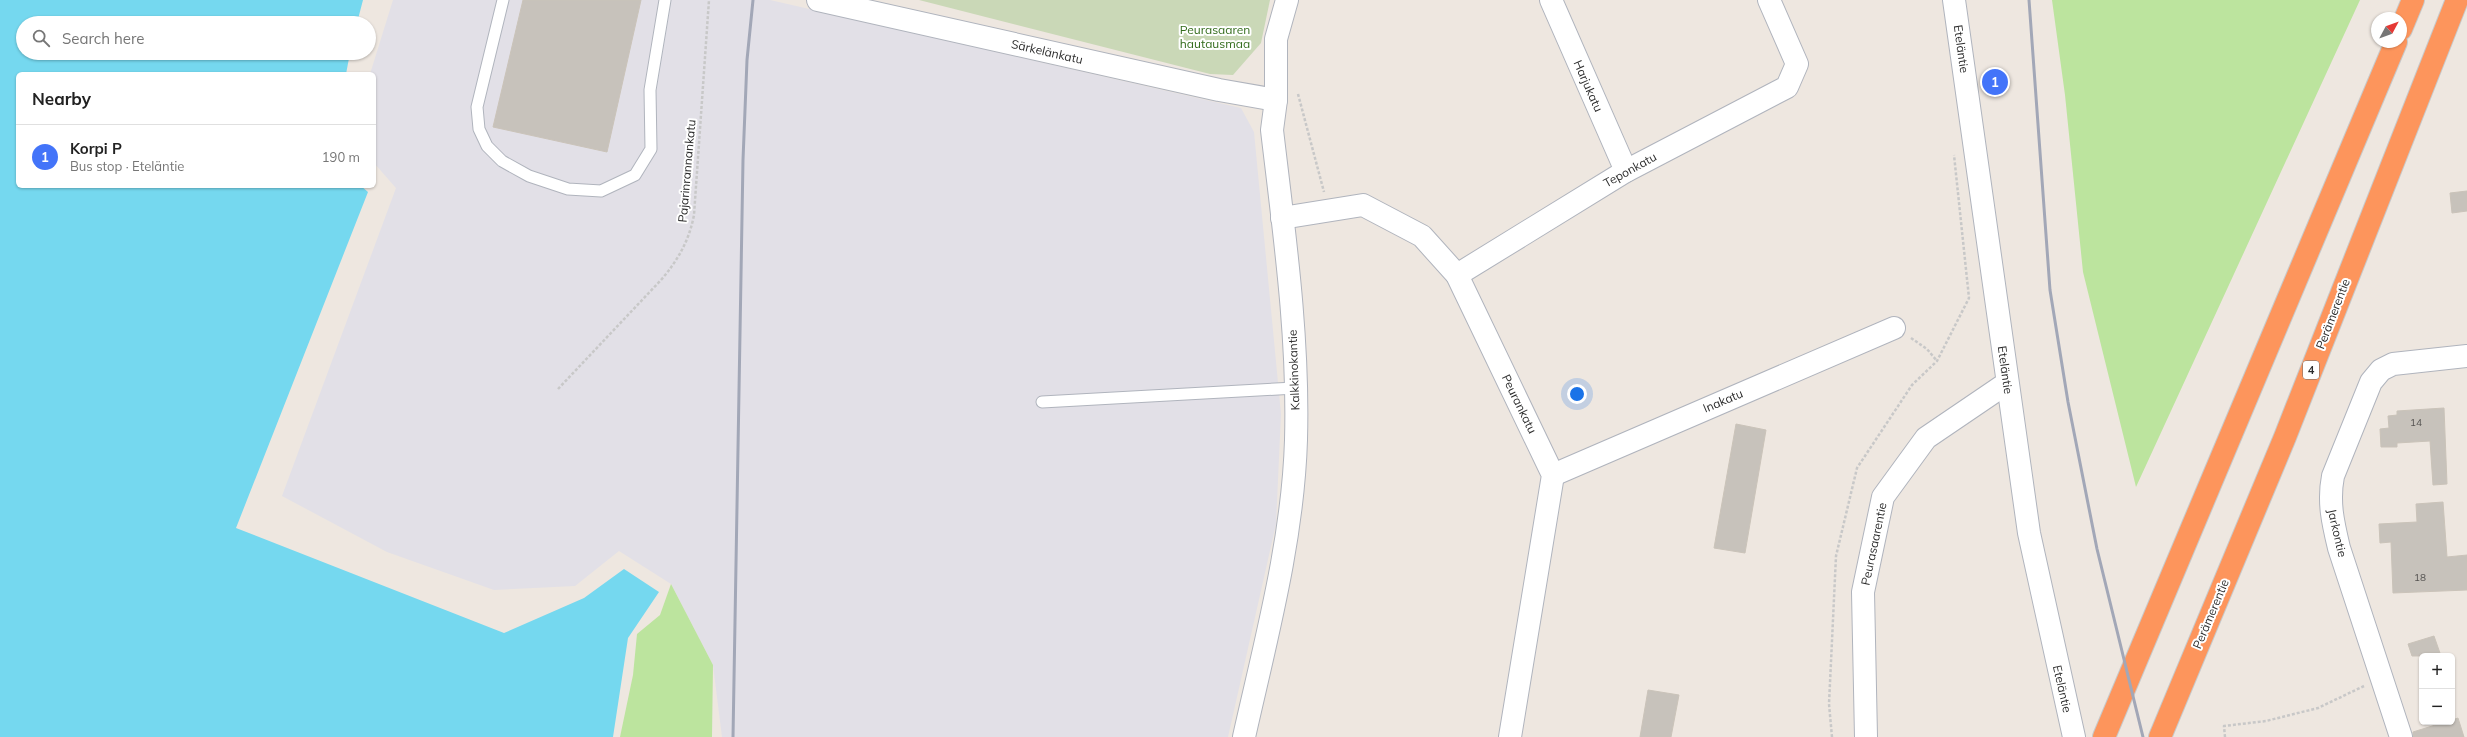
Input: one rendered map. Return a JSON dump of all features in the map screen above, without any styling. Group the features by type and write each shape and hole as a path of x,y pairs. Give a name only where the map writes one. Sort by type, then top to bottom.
{"highway":[{"path":"2407,14 2413,0"},
{"name":"Perämerentie","path":"2160,737 2285,437 2457,0"},
{"path":"2104,737 2393,48"}],"street":[{"name":"Särkelänkatu","path":"818,0 1219,90 1276,100"},
{"name":"Kalkkinokantie","path":"1244,737 1271,618 1290,516 1296,440 1293,333 1272,130 1276,100 1276,39 1287,0"},
{"name":"Harjukatu","path":"1551,0 1626,171"},
{"name":"Teponkatu","path":"1457,275 1626,171 1787,87 1797,64 1768,0"},
{"name":"Eteläntie","path":"1954,0 2029,533 2074,737"},
{"name":"Peurankatu","path":"1282,218 1329,208 1363,205 1422,236 1457,275 1553,475"},
{"name":"Inakatu","path":"1553,475 1894,328"},
{"name":"Jarkontie","path":"2401,737 2381,678 2331,516 2330,489 2333,476 2371,382 2381,370 2393,364 2467,356"},
{"name":"Peurasaarentie","path":"1866,737 1863,592 1883,497 1926,438 2007,383"},
{"path":"1510,737 1553,475"}],"lane":[{"path":"503,0 477,107 479,129 487,146 502,161 529,176 568,189 601,191 635,175 651,149 650,90 665,0"},
{"path":"1042,402 1295,388"}],"path":[{"name":"Pajarinrannankatu","path":"558,389 673,267 688,240 694,215 709,0"},
{"path":"1296,87 1329,208"},
{"path":"1832,737 1829,704 1836,556 1857,468 1912,385 1937,361 1969,298 1953,150"},
{"path":"1894,328 1927,348 1937,361"},
{"path":"2225,737 2224,726 2266,721 2318,708 2381,678"}],"shaded area":[{"path":"393,0 770,0 1241,108 1254,132 1281,414 1276,524 1228,737 722,737 713,665 671,584 619,551 575,586 494,590 387,552 282,496 396,188 376,165 376,72 371,72 374,60 376,60 376,55"}],"green space":[{"name":"Peurasaaren hautausmaa","path":"919,0 1270,0 1261,43 1233,75 1210,74"},
{"path":"2052,0 2360,0 2136,487 2083,272 2065,95"},
{"path":"671,584 713,665 712,737 620,737 633,675 637,634 660,615"}],"water":[{"path":"0,0 363,0 359,16 16,16 16,60 349,60 346,72 16,72 16,188 363,188 368,192 236,528 504,633 584,598 624,569 659,592 628,638 613,737 0,737"}],"building":[{"path":"523,0 641,0 607,152 493,127"},
{"path":"2467,191 2467,211 2452,213 2450,193"},
{"path":"2444,408 2447,484 2433,485 2430,441 2397,443 2397,447 2381,447 2380,429 2389,428 2388,416 2397,415 2397,411"},
{"path":"1736,424 1766,430 1745,553 1714,548"},
{"path":"2443,502 2447,557 2467,555 2467,590 2393,593 2391,542 2380,543 2379,524 2417,522 2416,504"},
{"path":"2434,636 2440,653 2419,653 2419,656 2412,656 2408,644"},
{"path":"1648,690 1679,695 1671,737 1640,737"},
{"path":"2458,718 2464,737 2413,737 2413,732 2435,725 2455,725 2455,719"}],"railway":[{"path":"733,737 743,160 747,60 753,0"},
{"path":"2029,0 2050,290 2068,402 2097,549 2143,737"}],"place":[{"name":"Korpi P","path":"1995,82"}]}
